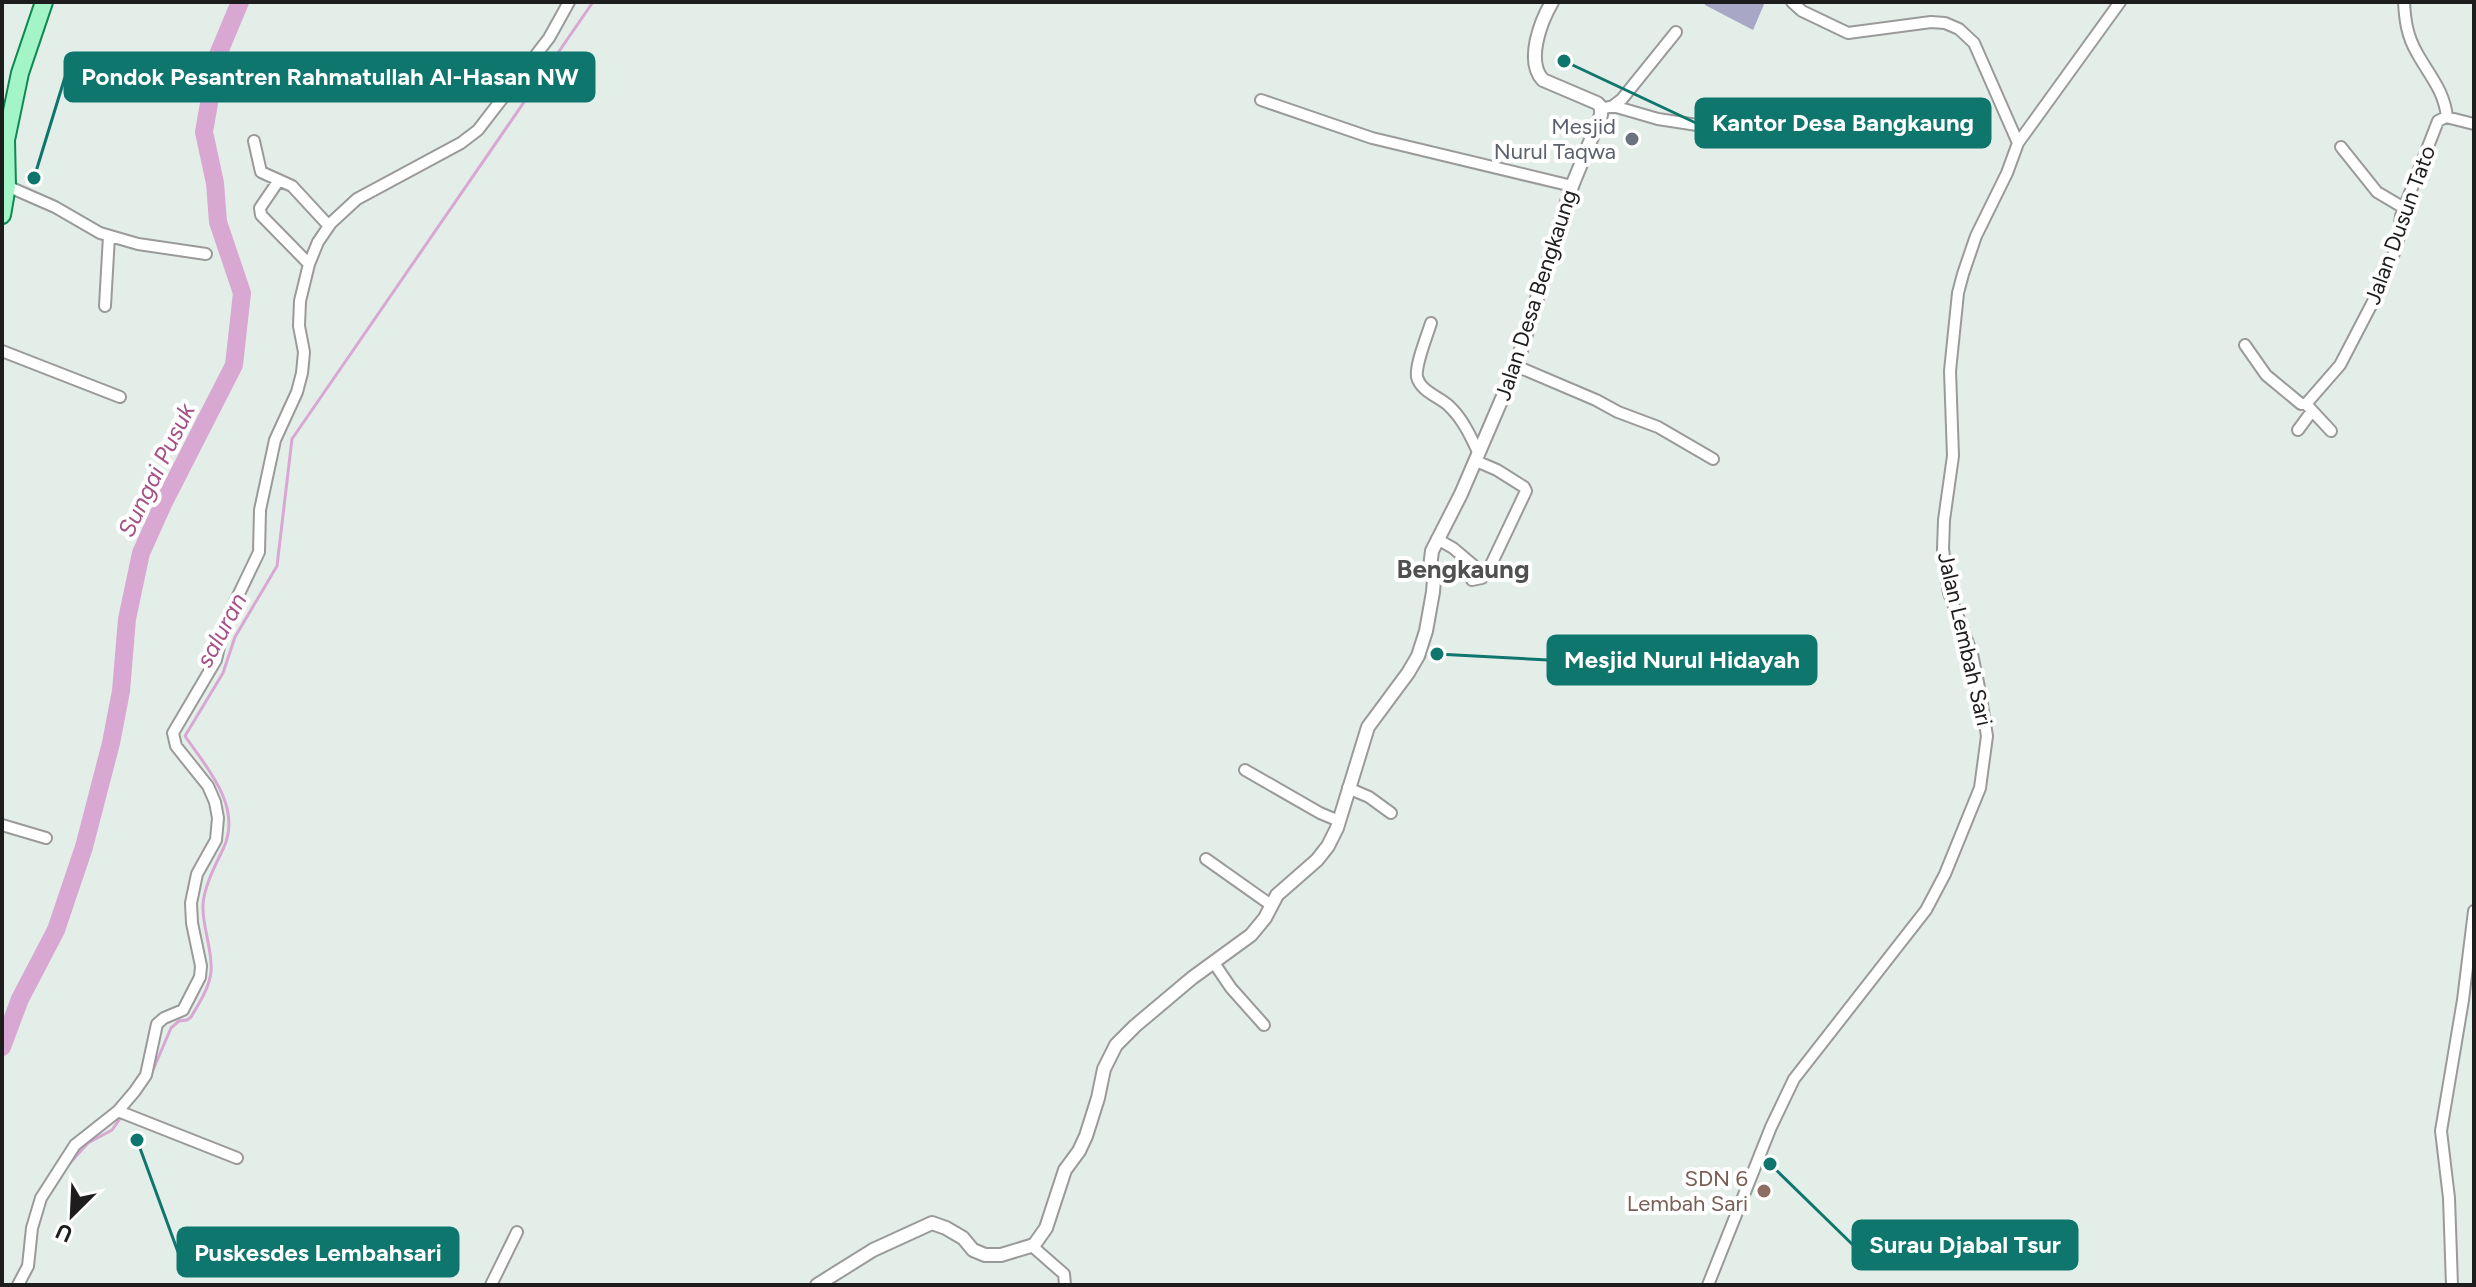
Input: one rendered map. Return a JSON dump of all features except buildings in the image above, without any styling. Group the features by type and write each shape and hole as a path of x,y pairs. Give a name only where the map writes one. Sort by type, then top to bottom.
{"main road":[{"path":"2,215 6,140 11,114 20,73 44,2"}],"street":[{"path":"18,1285 28,1266 32,1228 41,1198 75,1145 123,1113 146,1075 157,1024 183,1010 200,977 191,903 197,874 216,840 218,818 208,786 176,746 173,733 216,660 224,625 259,552 260,510 275,440 297,392 302,373 304,358 299,314 302,288 318,242 329,226 357,199 461,143 478,130 549,38 569,2"},
{"path":"1552,2 1543,21 1535,56 1538,74 1543,80 1607,108 1710,127"},
{"path":"1792,2 1802,11 1848,33 1931,22 1945,23 1959,29 1974,43 2018,143"},
{"name":"Jalan Lembah Sari","path":"1708,1285 1783,1099 1799,1072 1926,910 1945,874 1980,788 1987,736 1982,702 1972,654 1949,593 1943,549 1953,456 1950,371 1958,293 1980,226 2007,173 2018,143 2120,2"},
{"path":"2404,2 2410,38 2437,84 2445,102 2447,117 2474,124"},
{"path":"1607,108 1629,92 1676,32"},
{"path":"1261,100 1372,138 1572,186"},
{"name":"Jalan Desa Bengkaung","path":"1032,1246 1046,1228 1065,1170 1086,1136 1104,1069 1116,1045 1135,1026 1251,935 1280,891 1324,853 1339,821 1368,727 1408,673 1422,643 1433,592 1430,559 1516,366 1572,186 1607,108"},
{"name":"Jalan Dusun Tato","path":"2298,430 2309,407 2333,376 2357,335 2378,292 2397,246 2401,216 2437,123 2447,117"},
{"path":"254,141 261,172 292,186 329,226"},
{"path":"2341,147 2374,190 2404,208"},
{"path":"279,180 259,211 309,264"},
{"path":"4,197 55,207 84,226 109,236 138,244 206,254"},
{"path":"105,306 109,236"},
{"path":"1431,323 1417,372 1418,381 1456,414 1465,426 1477,457 1526,491 1485,575 1472,580"},
{"path":"2245,345 2259,367 2301,404 2309,407 2331,431"},
{"path":"2,351 120,397"},
{"path":"1516,366 1658,427 1713,459"},
{"path":"1437,539 1485,575"},
{"path":"1245,770 1339,821"},
{"path":"1348,788 1369,797 1391,813"},
{"path":"2,825 46,838"},
{"path":"1206,859 1271,905"},
{"path":"2452,1285 2449,1198 2441,1131 2474,911"},
{"path":"1214,963 1231,988 1264,1025"},
{"path":"123,1113 237,1158"},
{"path":"817,1285 873,1250 932,1223 963,1238 980,1254 994,1256 1032,1246 1064,1274 1065,1285"},
{"path":"491,1285 517,1232"}],"shaded area":[{"path":"1705,2 1765,2 1753,30 1705,5"}],"waterway":[{"name":"Sungai Pusuk","path":"2,1047 20,999 56,930 84,847 111,743 121,691 127,619 141,553 234,365 242,293 218,222 215,183 204,132 217,57 240,2"},
{"name":"saluran","path":"150,1077 171,1028 191,1017 208,984 211,964 203,913 204,898 228,832 229,817 220,788 185,736 223,673 235,637 277,566 292,439 593,2"},
{"name":"saluran","path":"70,1163 88,1143 112,1130 134,1099"},
{"name":"saluran","path":"24,1285 29,1273"}],"place":[{"name":"Kantor Desa Bangkaung","path":"1564,61"},
{"name":"Mesjid Nurul Taqwa","path":"1632,139"},
{"name":"Pondok Pesantren Rahmatullah Al-Hasan NW","path":"34,178"},
{"name":"Mesjid Nurul Hidayah","path":"1437,654"},
{"name":"Puskesdes Lembahsari","path":"137,1140"},
{"name":"Surau Djabal Tsur","path":"1770,1164"},
{"name":"SDN 6 Lembah Sari","path":"1764,1191"}],"district":[{"name":"Bengkaung","path":"1463,569"}]}
